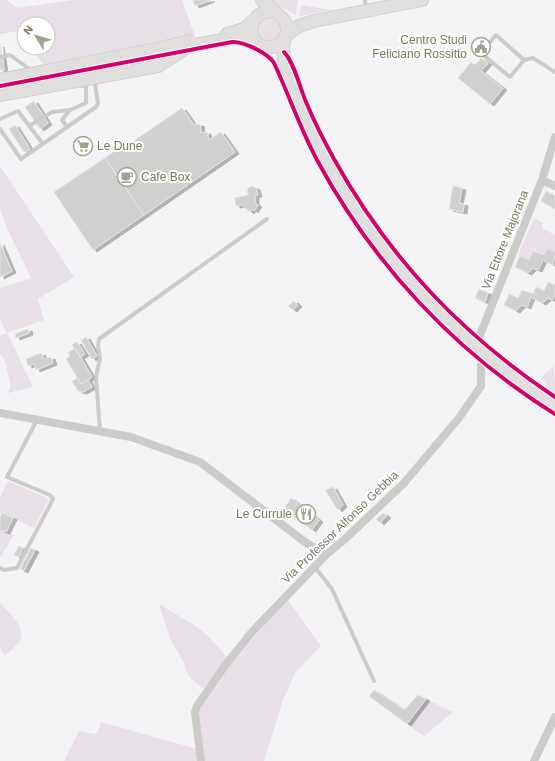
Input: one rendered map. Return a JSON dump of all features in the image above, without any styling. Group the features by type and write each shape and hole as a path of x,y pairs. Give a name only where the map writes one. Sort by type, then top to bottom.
{"main road":[{"path":"254,0 251,32 258,43 275,56 286,72 302,112 320,150 358,214 413,285 479,351 555,406"},
{"path":"262,0 277,13 287,25 284,47 286,72"},
{"path":"0,95 158,66 189,46 235,38 272,47 278,45 286,36 299,26 314,21 366,5 422,0"},
{"path":"0,80 237,32 263,12 277,13 296,20 314,21"}],"street":[{"name":"Via Ettore Majorana","path":"479,351 478,340 542,180 555,137"},
{"path":"542,180 555,186"},
{"name":"Via Professor Alfonso Gebbia","path":"201,761 195,712 200,700 251,633 326,554 345,539 404,483 459,418 481,386 482,362 479,351"},
{"path":"0,413 130,437 200,462 305,542 326,554"},
{"path":"534,761 555,717"}],"lane":[{"path":"524,60 496,35 481,53 510,77 524,60 533,58 555,72"},
{"path":"0,57 10,55 34,73"},
{"path":"0,128 21,160 96,107 98,103 95,88 98,81 131,75 152,67"},
{"path":"29,126 52,112 70,110 86,103 87,90 85,85 82,84 51,90 38,87"},
{"path":"68,127 62,120 70,110"},
{"path":"0,120 18,111 43,144"},
{"path":"100,432 96,377 100,358 97,343 99,339 267,219"},
{"path":"0,568 4,570 17,568 53,499 50,495 7,477 37,420"},
{"path":"315,566 332,589 374,681"}],"path":[{"path":"109,145 114,151"}],"shaded area":[{"path":"0,0 7,0 17,8 73,0 182,0 195,36 43,64 37,56 56,56 56,16 16,16 16,31 0,34"},
{"path":"268,0 298,0 296,15"},
{"path":"301,5 332,10 299,16"},
{"path":"269,17 278,20 281,29 278,38 269,41 260,38 257,29 260,20"},
{"path":"0,166 74,277 38,299 44,320 7,333 33,387 8,393 11,385 4,358 0,354 0,335 6,333 0,319 0,288 31,278 7,228 0,208"},
{"path":"534,218 543,223 542,228 555,235 555,252 547,249 544,255 533,251 529,260 518,255"},
{"path":"554,366 555,393 550,390 541,377"},
{"path":"8,481 49,499 34,528 0,513 0,497"},
{"path":"0,530 14,535 1,556 0,556"},
{"path":"287,599 321,646 295,673 283,700 264,761 204,761 199,710 223,673"},
{"path":"0,603 19,625 21,630 20,640 13,649 4,656 0,647"},
{"path":"159,604 194,625 208,636 227,657 204,689 189,677 183,661 171,641"},
{"path":"426,699 453,712 424,736 407,724"},
{"path":"101,722 197,749 198,761 64,761 79,731 97,734"}],"building":[{"path":"193,0 211,0 195,6"},
{"path":"0,45 4,70 0,70"},
{"path":"481,58 488,63 481,71 503,88 490,104 458,78 471,62 475,66"},
{"path":"34,101 48,123 40,129 25,107"},
{"path":"182,108 194,125 200,124 201,133 207,132 209,140 221,132 235,152 144,215 105,158 123,145 125,147"},
{"path":"15,125 30,149 24,152 9,129"},
{"path":"105,158 144,215 93,250 54,192"},
{"path":"251,186 256,188 258,195 255,195 255,203 258,205 254,211 252,209 250,212 242,205 236,206 235,198 248,195 247,190"},
{"path":"453,186 462,188 459,203 464,204 463,212 449,209"},
{"path":"546,191 555,196 555,209 541,201"},
{"path":"0,243 12,271 0,277"},
{"path":"547,249 555,252 553,265 543,260 538,270 533,268 528,273 515,267 520,256 529,260 533,251 544,255"},
{"path":"548,282 555,285 555,295 552,300 548,298 542,303 531,297 527,307 522,305 516,311 504,305 509,294 518,298 522,290 533,294 536,287 544,291"},
{"path":"479,289 488,293 485,302 475,298"},
{"path":"294,301 298,305 293,310 288,306"},
{"path":"28,329 29,333 16,338 15,334"},
{"path":"86,337 97,356 92,359 81,340"},
{"path":"77,342 85,354 80,357 72,345"},
{"path":"75,348 92,377 81,384 66,359 70,356 68,353"},
{"path":"41,353 44,359 51,357 53,363 36,370 34,364 28,366 26,359"},
{"path":"78,378 81,384 88,380 92,387 83,392 78,391 72,381"},
{"path":"333,487 343,505 338,510 325,490"},
{"path":"291,498 319,520 312,530 284,509"},
{"path":"2,513 13,518 6,532 0,530 0,517"},
{"path":"383,513 387,516 380,523 376,519"},
{"path":"19,546 23,548 19,557 14,555"},
{"path":"31,548 35,550 24,571 20,569"},
{"path":"374,690 404,710 418,695 426,699 407,724 369,696"}],"cycle path":[{"path":"0,86 232,42 242,43 261,52 274,63 311,148 339,198 364,235 391,270 420,303 451,334 484,363 518,390 555,414"},
{"path":"284,52 291,62 309,109 334,159 355,195 403,261 430,292 458,320 521,373 555,397"}],"place":[{"name":"Centro Studi Feliciano Rossitto","path":"481,47"},
{"name":"Le Dune","path":"83,146"},
{"name":"Cafe Box","path":"127,177"},
{"name":"Le Currule","path":"306,514"}]}
